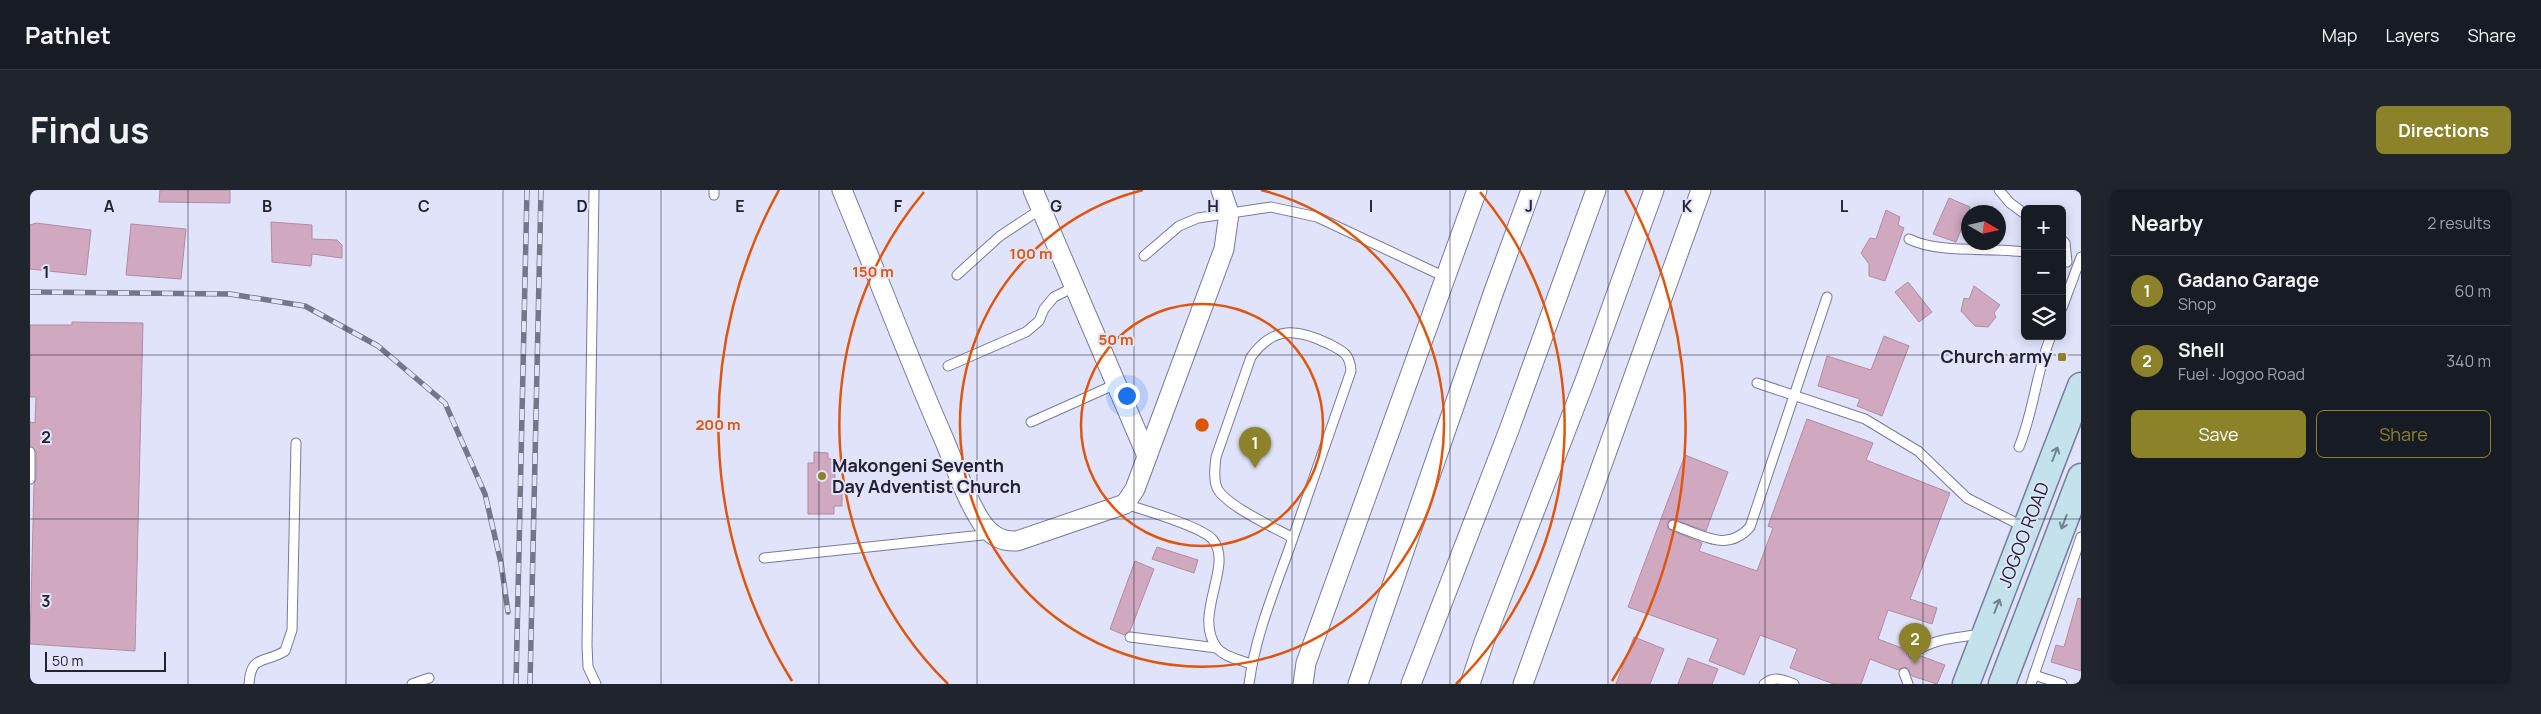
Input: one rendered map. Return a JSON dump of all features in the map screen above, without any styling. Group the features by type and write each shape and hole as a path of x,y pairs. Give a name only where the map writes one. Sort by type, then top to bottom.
{"main road":[{"name":"JOGOO ROAD","path":"1966,684 2081,386"},
{"name":"JOGOO ROAD","path":"2002,684 2081,476"}],"street":[{"path":"842,190 917,378 971,501 983,524 992,534 1007,542 1018,541 1125,504 1136,490 1224,249 1230,213 1221,190"},
{"path":"1033,190 1147,456"},
{"path":"1303,684 1306,663 1477,190"},
{"path":"1358,684 1494,291 1531,190"},
{"path":"1411,684 1509,430 1596,190"},
{"path":"1470,684 1484,642 1586,378 1654,190"},
{"path":"1523,684 1701,190"}],"lane":[{"path":"594,190 586,645 588,667 596,684"},
{"path":"1999,190 2010,203 2021,211"},
{"path":"1144,256 1179,226 1198,218 1271,207 1317,218 1445,277"},
{"path":"957,274 1000,236 1040,209"},
{"path":"1909,239 1929,246 2021,252"},
{"path":"2066,299 2080,267 2081,257"},
{"path":"2066,262 2080,267"},
{"path":"948,366 1026,332 1039,320 1044,308 1054,297 1074,286"},
{"path":"1673,525 1726,542 1741,537 1750,527 1828,297"},
{"path":"1248,684 1258,637 1293,538 1351,371 1350,360 1345,352 1308,334 1292,332 1274,336 1261,343 1251,357 1216,457 1214,474 1218,489 1229,501 1293,538"},
{"path":"2019,447 2027,428 2031,400 2050,340"},
{"path":"1757,383 1864,419 1889,432 1918,451 1967,498 2026,528"},
{"path":"1031,422 1116,384"},
{"path":"249,684 250,669 255,662 275,657 286,651 292,630 296,443"},
{"path":"30,452 30,478"},
{"path":"1125,504 1198,530 1212,538 1220,560 1210,603 1209,620 1211,634 1217,648"},
{"path":"764,558 992,534"},
{"path":"2062,684 2032,680 2081,538"},
{"path":"1914,652 1925,644 1939,640 1986,634"},
{"path":"1130,637 1217,648 1228,656 1251,664"},
{"path":"1904,673 1908,684"},
{"path":"412,684 430,678"},
{"path":"1764,684 1770,679 1781,679 1794,684"}],"building":[{"path":"160,190 230,190 230,203 159,202"},
{"path":"1949,198 1965,205 1961,205 1961,230 1956,242 1933,234"},
{"path":"1886,210 1900,217 1898,225 1904,228 1885,281 1869,276 1869,264 1861,253 1870,238 1876,239"},
{"path":"271,222 312,225 312,239 337,240 342,245 342,258 312,254 311,266 272,262"},
{"path":"36,223 91,230 86,275 30,269 30,225"},
{"path":"131,224 186,229 181,279 126,275"},
{"path":"1908,282 1932,312 1919,322 1895,292"},
{"path":"1974,286 2000,305 1994,313 1996,317 1988,327 1975,326 1961,311 1964,298 1969,299"},
{"path":"72,322 143,323 135,651 30,644 36,452 30,446 30,422 35,423 36,397 30,397 30,325 72,325"},
{"path":"1884,336 1909,346 1882,416 1857,406 1860,399 1818,386 1827,356 1871,370"},
{"path":"1807,419 1873,443 1866,460 1950,493 1910,599 1937,608 1932,624 1888,610 1878,639 1907,650 1907,656 1911,659 1921,656 1945,665 1937,684 1912,676 1906,667 1898,670 1870,659 1861,684 1834,684 1790,668 1797,649 1760,635 1744,675 1709,661 1718,639 1628,607 1685,455 1728,472 1706,531 1672,519 1667,522 1668,529 1702,543 1699,551 1757,571 1773,528 1768,526"},
{"name":"Makongeni Seventh Day Adventist Church","path":"814,452 828,453 828,459 835,459 835,489 842,489 842,506 834,506 834,514 808,514 808,463 814,463"},
{"path":"1157,547 1198,560 1194,573 1152,559"},
{"path":"1135,561 1154,569 1130,631 1124,635 1110,629"},
{"path":"2078,598 2081,599 2081,671 2051,662 2056,645 2064,647"},
{"path":"1634,637 1664,649 1650,684 1616,684"},
{"path":"1688,658 1718,669 1712,684 1678,684"}],"railway":[{"path":"516,684 527,190"},
{"path":"530,684 541,190"},
{"path":"30,292 230,294 305,306 378,346 445,403 485,494 501,563 508,612"}],"place":[{"name":"Church army","path":"2062,357"},
{"name":"Gadano Garage","path":"1255,468"},
{"name":"Makongeni Seventh Day Adventist Church","path":"822,476"},
{"name":"Shell","path":"1915,664"}]}
